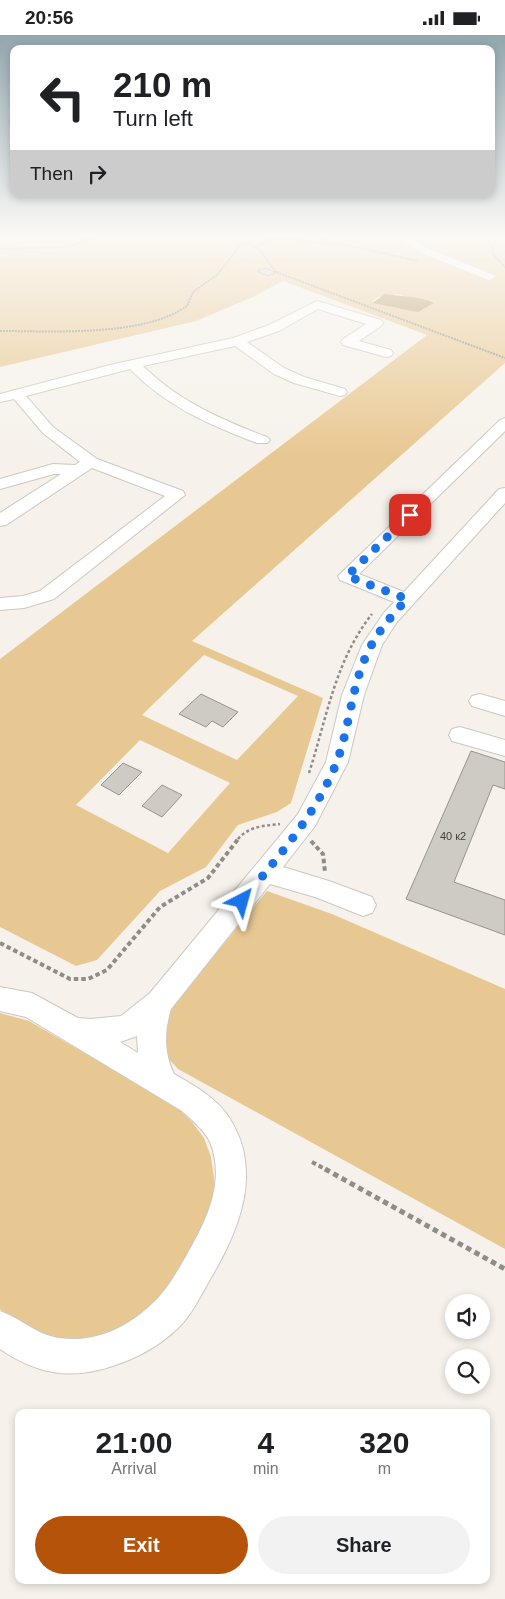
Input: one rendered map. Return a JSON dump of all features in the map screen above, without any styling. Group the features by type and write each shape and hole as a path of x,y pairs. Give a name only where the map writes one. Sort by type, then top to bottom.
{"street":[{"path":"0,398 18,395 134,364 237,341 274,327 311,308"},
{"path":"327,308 376,323 348,342 386,353"},
{"path":"237,341 279,371 299,380 340,392"},
{"path":"134,364 160,391 204,418 262,440"},
{"path":"18,395 48,430 84,466"},
{"path":"400,597 347,576 505,423"},
{"path":"0,521 84,466"},
{"path":"0,484 53,469 84,466 178,495 47,595 24,602 0,604"},
{"path":"76,1031 110,1032 125,1029 140,1021 160,1001 265,872 286,827 324,790 337,762 354,695 372,645 390,618 400,597 505,493"},
{"path":"480,701 505,709"},
{"path":"460,735 505,749"},
{"path":"265,872 317,887 363,905"},
{"path":"0,985 192,1101 214,1120 225,1142 232,1174 229,1204 218,1234 192,1278 166,1316 128,1344 86,1357 46,1354 0,1328"},
{"path":"0,999 32,1006"},
{"path":"160,1001 151,1025 151,1043 153,1062 165,1086"}],"path":[{"path":"0,331 102,331 162,318 184,308"},
{"path":"372,308 505,358"},
{"path":"308,776 321,740 337,671 347,650 368,618 400,597"},
{"path":"0,943 70,979 79,980 97,975 114,963 160,907 208,878 244,832 252,828 286,827 310,840 323,853 326,869 317,887"},
{"path":"312,1162 505,1269"}],"shaded area":[{"path":"0,308 227,308 196,321 0,367"},
{"path":"355,308 505,308 505,363 192,641 323,698 291,803 277,812 238,825 206,867 160,891 97,960 76,966 0,927 0,659 427,335","holes":["204,655 298,696 237,760 142,715","140,740 230,783 168,853 76,805"]},
{"path":"397,308 425,308 418,312"},
{"path":"267,891 332,914 505,989 505,1249 178,1069 166,1056 164,1026 167,1013"},
{"path":"0,1013 29,1021 176,1106 192,1122 204,1138 211,1157 214,1178 214,1200 209,1219 160,1298 118,1333 67,1343 28,1330 0,1309"}],"building":[{"path":"201,694 238,712 223,727 212,721 206,727 179,714"},
{"path":"471,751 505,762 505,789 493,785 454,882 505,900 505,935 406,899"},
{"path":"123,763 142,772 119,795 101,785"},
{"path":"162,785 182,795 162,817 142,806"}],"route":[{"path":"242,901 307,820 324,790 337,762 362,665 372,645 390,618 407,599 347,576 410,515"}]}
